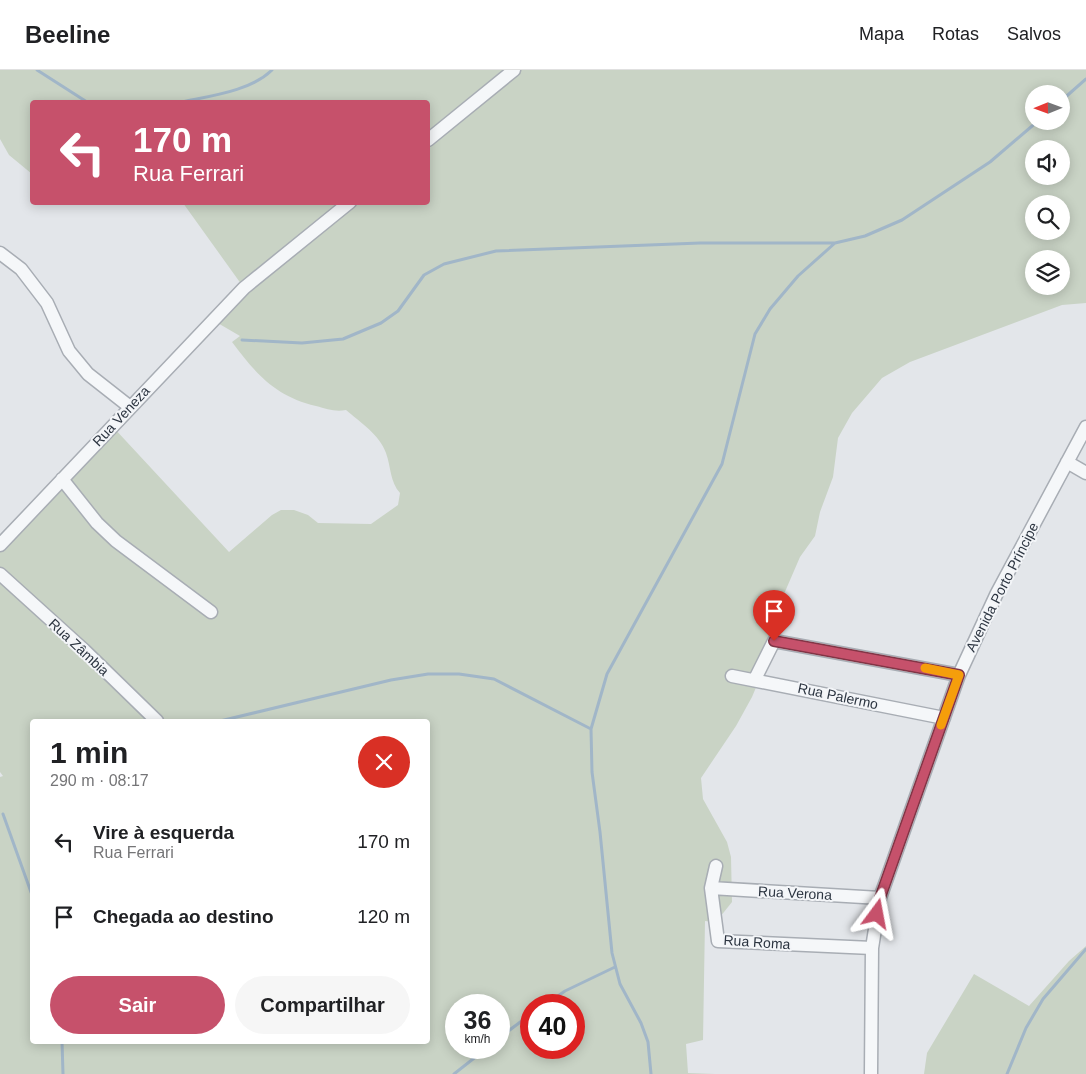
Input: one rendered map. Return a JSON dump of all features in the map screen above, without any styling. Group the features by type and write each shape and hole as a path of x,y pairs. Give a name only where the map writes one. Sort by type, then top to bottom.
{"street":[{"path":"430,138 514,70"},
{"name":"Rua Veneza","path":"0,545 244,288 346,205"},
{"path":"0,253 21,269 47,303 69,351 88,374 130,407"},
{"name":"Avenida Porto Príncipe","path":"871,1074 872,948 880,898 959,675 997,593 1086,427"},
{"path":"1067,462 1086,473"},
{"path":"62,479 97,523 116,541 211,612"},
{"name":"Rua Zâmbia","path":"0,574 84,650 155,719"},
{"path":"755,679 774,641 959,675"},
{"name":"Rua Palermo","path":"732,676 755,679 944,718"},
{"name":"Rua Roma","path":"716,866 711,888 718,941 872,948"},
{"name":"Rua Verona","path":"711,888 880,898"}],"green space":[{"path":"0,70 1086,70 1086,303 1062,305 910,362 882,378 852,413 838,438 833,477 820,512 815,536 800,557 784,594 778,629 767,661 752,697 736,726 701,778 703,799 727,842 731,857 732,902 716,922 705,921 703,1040 686,1044 688,1073 715,1074 0,1074 0,777 3,776 0,772 0,546 113,427 229,552 272,515 281,510 294,510 308,515 318,523 371,524 398,505 400,493 392,479 386,453 379,440 346,410 327,409 302,402 278,390 258,374 232,342 240,336 216,322 244,288 184,205 430,205 430,100 30,100 30,172 9,155 0,139"},
{"path":"1086,946 1086,1074 924,1074 927,1053 974,974 1029,1006 1069,961"}],"waterway":[{"path":"37,70 84,100"},
{"path":"192,100 242,88 272,70"},
{"path":"1070,93 1086,79"},
{"path":"242,340 302,343 343,339 381,323 398,311 424,275 444,264 496,251 700,243 835,243 865,236 902,220 990,162 1027,130"},
{"path":"651,1074 648,1042 641,1023 620,984 612,953 592,772 591,729 607,674 722,464 755,334 770,309 798,276 835,243"},
{"path":"228,719 391,680 428,674 459,674 494,679 591,729"},
{"path":"3,814 30,889"},
{"path":"1007,1074 1026,1028 1043,999 1086,949"},
{"path":"561,994 615,967"},
{"path":"510,1030 520,1022"},
{"path":"62,1044 63,1074"},
{"path":"454,1074 473,1059"}],"slow traffic":[{"path":"925,668 959,675 941,725"}],"route":[{"path":"774,641 959,675 880,898 877,914"}]}
